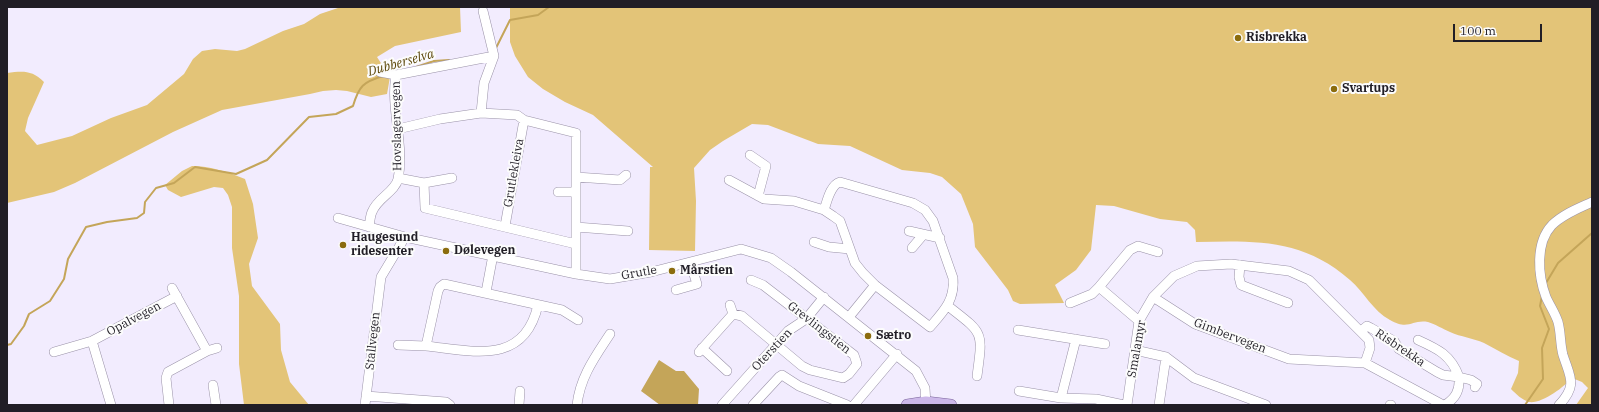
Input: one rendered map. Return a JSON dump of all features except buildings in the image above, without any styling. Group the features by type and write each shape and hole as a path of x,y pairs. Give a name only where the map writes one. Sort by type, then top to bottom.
{"main road":[{"path":"907,405 926,403 951,405"}],"street":[{"path":"481,113 484,83 494,56 483,11"},
{"name":"Hovslagervegen","path":"380,72 396,75 494,56"},
{"name":"Hovslagervegen","path":"369,227 371,212 375,205 394,187 398,178 398,129 394,83 396,75"},
{"path":"398,129 440,119 481,113 517,115 524,120 576,133 576,274"},
{"name":"Grutlekleiva","path":"504,226 524,120"},
{"path":"750,155 766,166 758,196"},
{"path":"576,177 620,180 626,175"},
{"name":"Hovslagervegen","path":"398,178 424,183 452,178"},
{"path":"729,180 758,196 774,200 794,201 824,210 840,221 855,263 875,285 930,327 948,306 953,292 953,278 933,220 925,210 913,203 844,183 835,184 824,210"},
{"path":"424,183 425,208 576,244"},
{"path":"558,192 576,192"},
{"path":"1560,405 1569,392 1571,381 1562,351 1558,321 1546,298 1542,283 1540,270 1542,246 1544,237 1552,225 1563,216 1592,202"},
{"name":"Grutle","path":"338,218 406,237 576,274 610,279 651,272 741,249 757,252 771,258 897,354 916,371 921,379 925,388 926,403"},
{"path":"576,228 628,231"},
{"path":"909,230 923,235 940,238"},
{"path":"912,248 923,235"},
{"name":"Stallvegen","path":"366,400 377,276 406,237"},
{"path":"814,242 829,247 850,249"},
{"path":"1070,303 1092,294 1130,250 1138,246 1158,252"},
{"path":"486,292 493,256"},
{"path":"676,290 696,284 690,262"},
{"path":"1240,265 1239,277 1241,285 1288,303"},
{"name":"Smalamyr","path":"1127,405 1139,321 1153,297 1174,276 1197,266 1240,265 1288,271 1314,284"},
{"name":"Grevlingstien","path":"733,314 742,316 796,362 810,370 843,378 849,374 857,364 854,355 763,284 751,280"},
{"path":"426,346 438,291 442,284 486,292 562,310 578,320"},
{"name":"Risbrekka","path":"1314,284 1361,331 1367,326 1394,341 1399,349 1437,372 1443,375 1472,380 1477,384 1475,387"},
{"path":"849,317 875,285"},
{"path":"1099,287 1139,321"},
{"path":"172,288 207,351"},
{"name":"Opalvegen","path":"54,352 92,341 176,296"},
{"name":"Oterstien","path":"722,405 788,331 806,319 824,297"},
{"name":"Gimbervegen","path":"1153,297 1195,324 1289,359 1365,363"},
{"path":"398,344 484,352 502,350 523,336 533,319 538,305"},
{"path":"727,371 701,350 733,314 730,305"},
{"path":"948,306 978,330 981,342 978,376"},
{"path":"1018,330 1104,344"},
{"path":"1361,331 1371,344 1365,363 1444,405 1458,392 1458,377"},
{"path":"577,405 578,391 584,375 610,334"},
{"path":"1061,398 1076,339"},
{"name":"Risbrekka","path":"1418,340 1444,353 1452,362 1458,377"},
{"path":"92,341 111,405"},
{"path":"169,405 166,378 168,372 207,351 218,348"},
{"path":"1135,350 1166,357 1194,378 1266,405"},
{"path":"854,405 897,354"},
{"path":"1159,405 1166,357"},
{"path":"753,405 782,375 799,386 835,403 846,405"},
{"path":"213,385 216,405"},
{"path":"519,405 520,391"},
{"path":"1019,391 1061,398 1096,399 1124,405"},
{"path":"366,400 446,402 450,405"}],"shaded area":[{"path":"341,7 460,7 461,32 395,46 377,57 390,77 387,94 371,97 347,91 323,91 222,110 173,132 75,183 54,192 7,203 7,73 27,72 35,75 44,82 28,118 25,131 37,145 72,136 111,118 147,105 184,74 193,59 202,51 215,49 237,51 245,49 283,31 304,24 320,14"},
{"path":"510,7 1592,7 1592,405 1576,405 1588,388 1582,382 1572,378 1564,386 1546,398 1534,402 1524,400 1511,389 1518,373 1519,361 1484,343 1454,334 1428,322 1402,325 1390,320 1374,307 1350,280 1332,266 1314,256 1296,249 1277,245 1238,242 1196,242 1195,230 1187,222 1160,219 1114,206 1096,205 1091,250 1076,270 1055,285 1064,303 1020,304 1013,301 1008,290 975,247 973,224 961,194 942,177 930,173 902,170 850,146 818,144 768,125 752,124 710,150 694,168 696,201 695,251 649,250 650,167 653,167 593,115 565,102 543,89 528,77 515,56 510,42"},
{"path":"192,166 219,170 245,179 253,204 258,238 249,264 252,286 280,324 281,350 290,382 309,405 244,405 239,364 239,296 232,248 232,207 228,195 223,188 214,187 181,197 168,190 165,185 182,171"},
{"path":"659,360 676,371 684,371 699,389 698,405 660,405 641,391"}],"waterway":[{"name":"Dubberselva","path":"496,48 510,20 538,15 549,7"},
{"name":"Dubberselva","path":"416,67 434,61 449,60"},
{"name":"Dubberselva","path":"7,345 11,344 24,326 29,314 50,301 64,279 68,259 86,227 107,222 137,218 144,213 145,202 156,188 174,183 195,167 236,174 267,160 309,117 336,114 353,106 360,89 371,80 383,76"},
{"path":"1546,283 1558,263 1592,233"},
{"path":"1525,405 1543,379 1542,348 1549,329 1540,306 1542,296"}],"place":[{"name":"Risbrekka","path":"1238,38"},
{"name":"Svartups","path":"1334,89"},
{"name":"Haugesund ridesenter","path":"343,245"},
{"name":"Dølevegen","path":"446,251"},
{"name":"Mårstien","path":"672,271"},
{"name":"Sætro","path":"868,336"}]}
